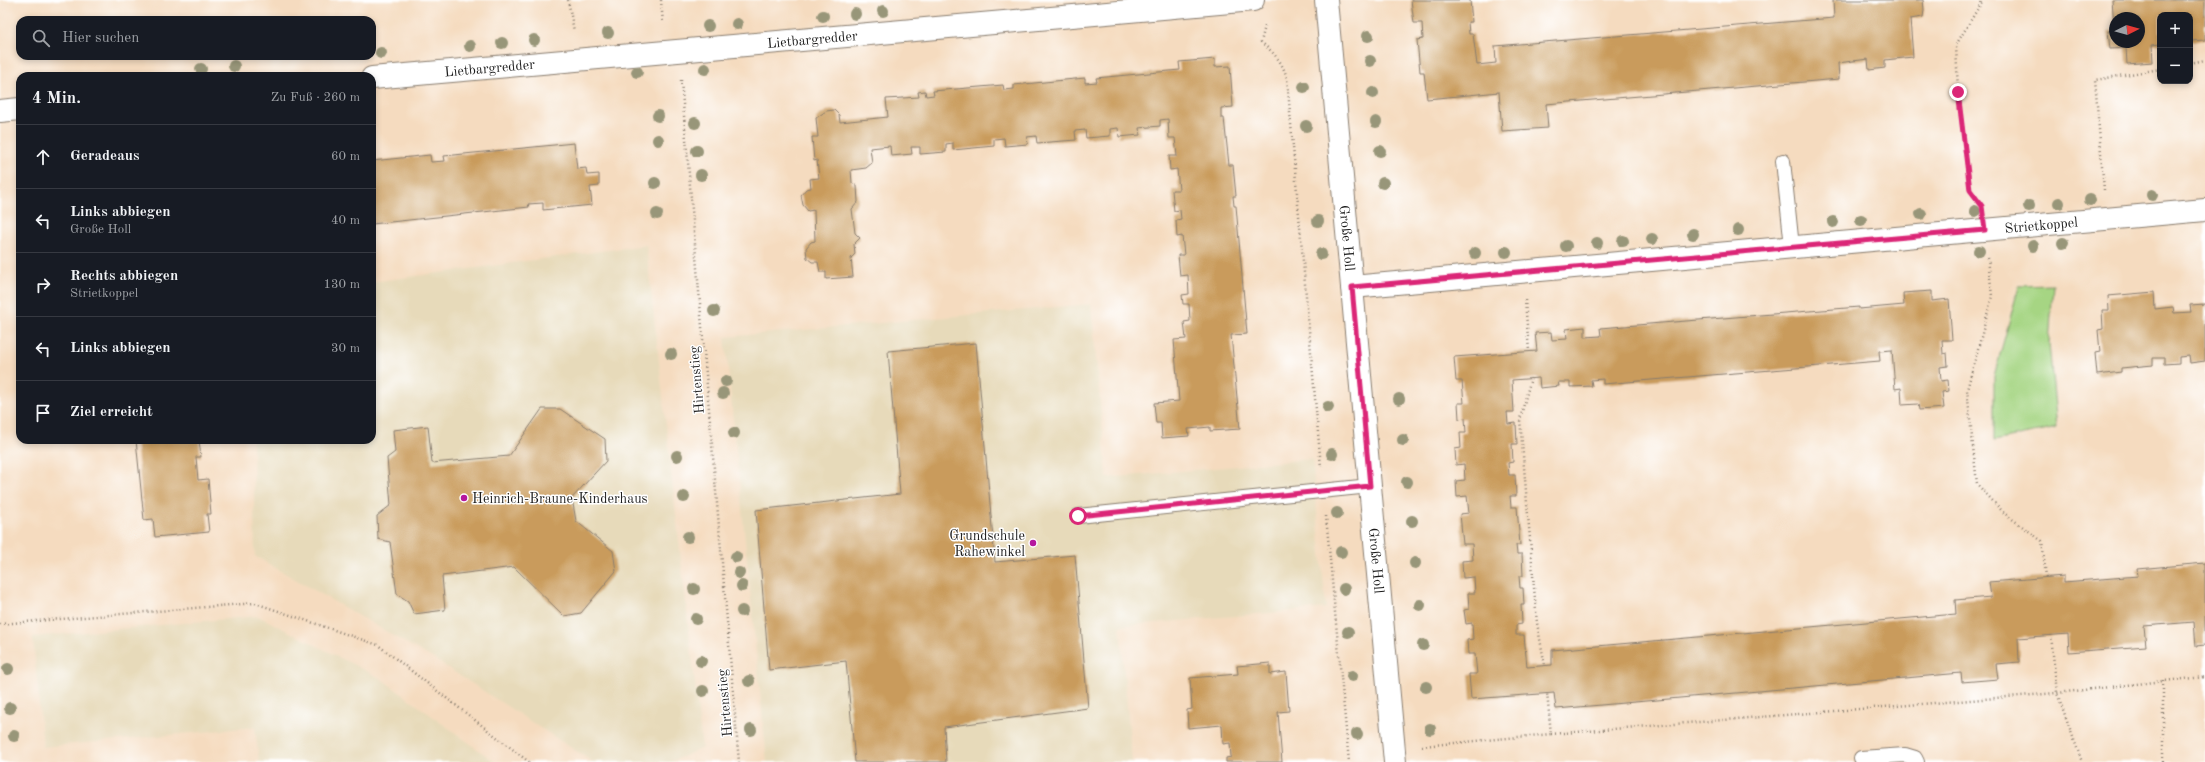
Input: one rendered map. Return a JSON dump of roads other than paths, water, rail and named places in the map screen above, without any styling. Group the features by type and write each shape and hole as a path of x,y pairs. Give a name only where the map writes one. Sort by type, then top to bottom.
{"street":[{"name":"Lietbargredder","path":"376,78 1253,0"},
{"name":"Große Holl","path":"1326,0 1395,756"},
{"path":"0,111 16,109"},
{"name":"Strietkoppel","path":"1352,287 2205,210"}],"lane":[{"path":"1783,161 1792,247"},
{"path":"1078,516 1324,492 1370,486"},
{"path":"1861,758 1905,755 1914,758 1917,762"}],"place":[{"name":"Heinrich-Braune-Kinderhaus","path":"464,498"},
{"name":"Grundschule Rahewinkel","path":"1033,543"}]}
